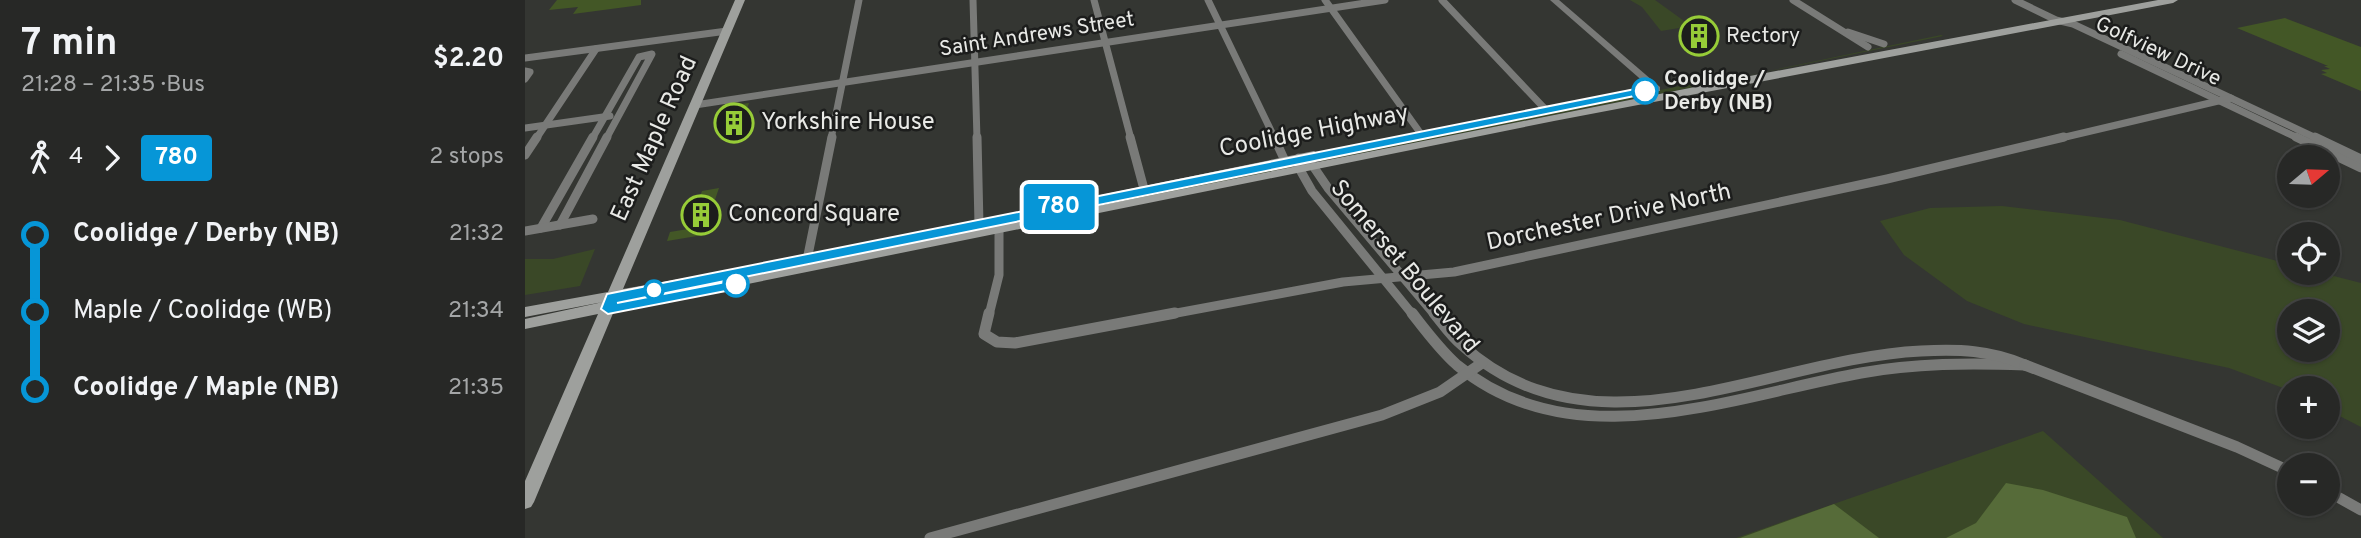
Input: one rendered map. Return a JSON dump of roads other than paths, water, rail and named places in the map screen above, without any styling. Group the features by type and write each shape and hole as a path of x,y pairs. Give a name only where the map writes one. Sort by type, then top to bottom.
{"main road":[{"name":"East Maple Road","path":"525,502 740,0"},
{"name":"Coolidge Highway","path":"781,270 807,260 979,225 1000,226 1144,189 1285,161 1313,166 2112,0"},
{"name":"Coolidge Highway","path":"525,324 610,303 1000,226 1299,163 1421,134 1657,89 1723,80 1884,44 2056,20 2165,1"},
{"name":"Coolidge Highway","path":"525,312 610,303"}],"street":[{"path":"807,260 859,0"},
{"path":"973,0 979,225"},
{"path":"1094,0 1144,189"},
{"path":"1208,0 1285,161"},
{"path":"1325,0 1421,134"},
{"name":"Saint Andrews Street","path":"695,105 1385,0"},
{"path":"1442,0 1546,110"},
{"path":"1553,0 1657,89"},
{"path":"1793,0 1868,47"},
{"path":"2015,0 2056,20"},
{"name":"Golfview Drive","path":"2056,20 2073,24 2361,159"},
{"name":"Golfview Drive","path":"2056,20 2063,26 2361,167"},
{"path":"1844,31 1884,44"},
{"path":"525,64 726,34"},
{"path":"525,58 594,52"},
{"path":"525,155 594,52"},
{"path":"541,228 639,57 652,54 560,225"},
{"path":"525,71 530,72 525,79"},
{"path":"625,82 640,80"},
{"name":"Dorchester Drive North","path":"1000,226 998,279 984,334 991,340 1015,343 1330,285 1454,272 1763,207 2231,98"},
{"path":"525,128 621,114"},
{"path":"582,157 599,155"},
{"name":"Somerset Boulevard","path":"1299,163 1312,191 1445,354 1467,374 1488,387 1524,402 1594,416 1688,413 1836,378 1889,369 1954,364 2025,365"},
{"name":"Somerset Boulevard","path":"1313,166 1328,188 1460,344 1482,363 1513,381 1555,394 1609,401 1648,402 1688,397 1849,359 1903,352 1986,351 2001,354 2237,447 2277,465"},
{"path":"525,231 593,219"},
{"path":"930,538 1381,415 1422,401 1482,363"},
{"path":"2340,498 2361,510"}],"place":[{"name":"Rectory","path":"1699,36"},
{"name":"Coolidge / Derby (NB)","path":"1645,91"},
{"name":"Yorkshire House","path":"734,123"},
{"name":"Concord Square","path":"701,215"}]}
